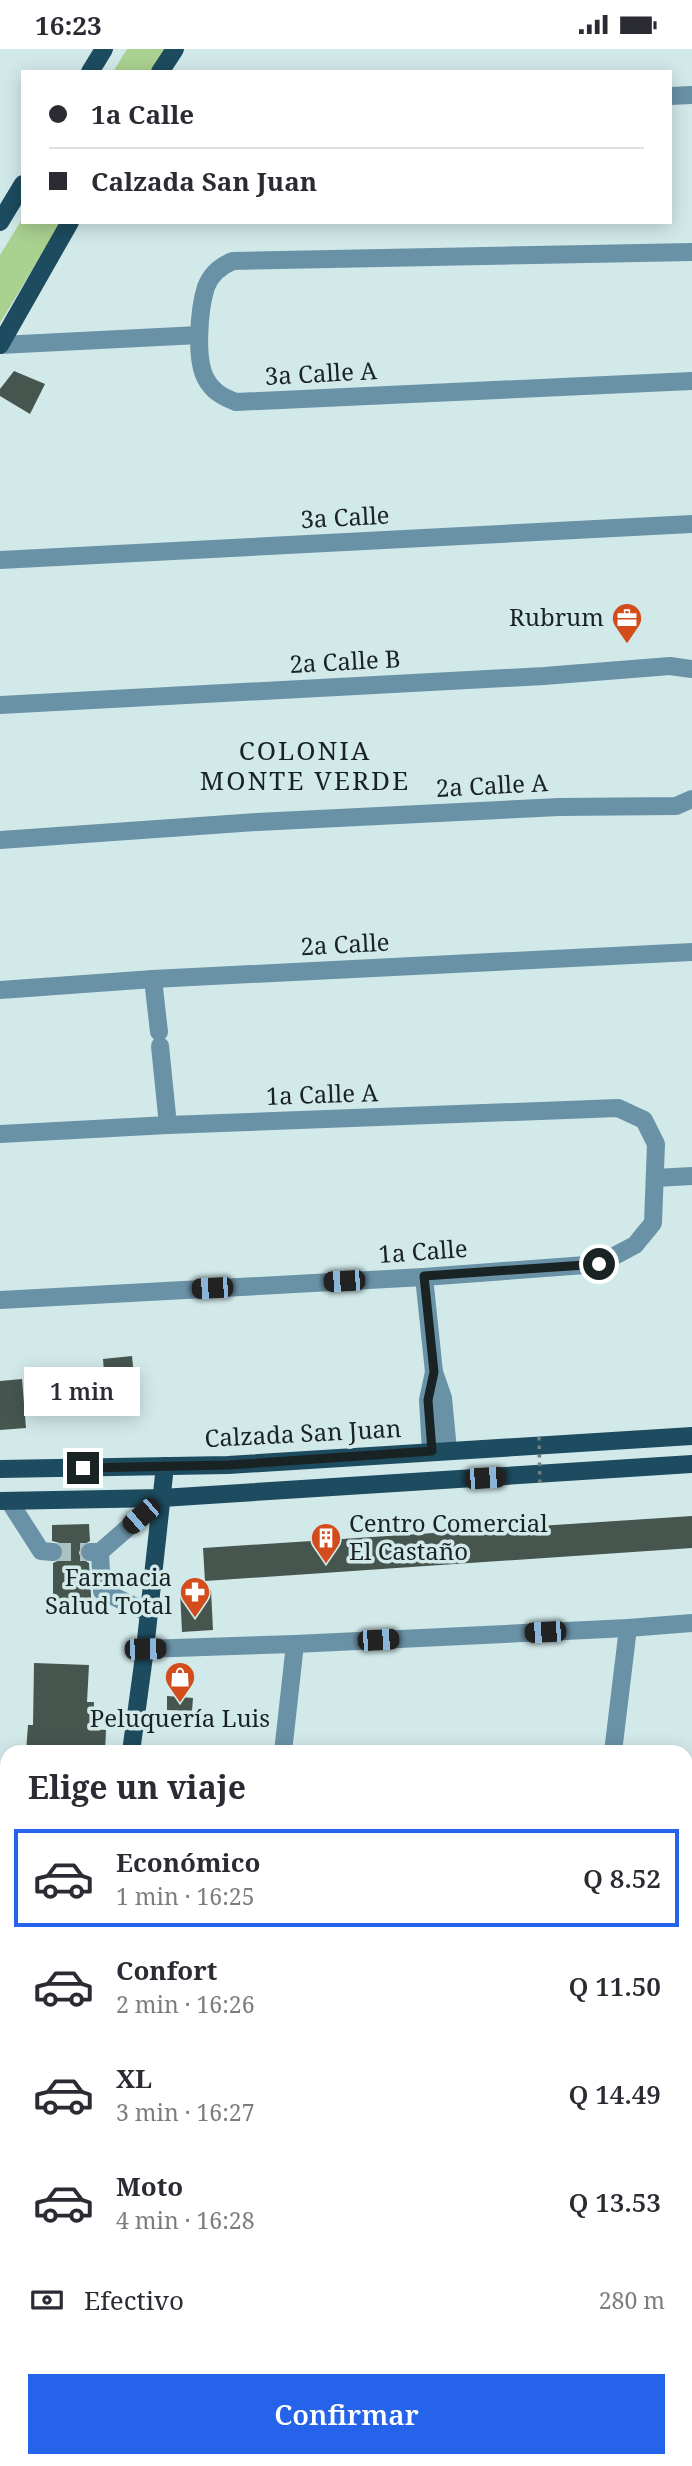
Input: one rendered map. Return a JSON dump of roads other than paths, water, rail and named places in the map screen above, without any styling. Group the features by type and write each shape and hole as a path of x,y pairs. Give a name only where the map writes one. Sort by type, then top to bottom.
{"main road":[{"path":"91,70 104,49"},
{"path":"161,70 175,49"},
{"path":"0,222 21,187"},
{"path":"0,345 69,224"},
{"name":"Calzada San Juan","path":"0,1469 229,1465 692,1436"},
{"path":"4,1501 162,1498 692,1464"},
{"path":"132,1745 165,1466"}],"street":[{"path":"672,96 692,95"},
{"name":"3a Calle A","path":"692,252 233,261 217,269 206,289 199,335 201,367 206,380 218,394 236,402 692,381"},
{"path":"0,345 199,335"},
{"name":"3a Calle","path":"0,560 692,524"},
{"name":"2a Calle B","path":"0,705 544,676 670,666 692,669"},
{"name":"2a Calle A","path":"0,840 257,822 559,807 676,806 692,799"},
{"name":"2a Calle","path":"0,990 153,979 692,952"},
{"path":"153,979 168,1125"},
{"name":"1a Calle A","path":"0,1134 618,1108 643,1120 656,1144 655,1178"},
{"path":"655,1178 692,1176"},
{"name":"1a Calle","path":"0,1300 599,1264 635,1245 653,1223 655,1178"},
{"path":"424,1276 434,1372 443,1398 440,1451"},
{"path":"149,1613 102,1591 95,1552 162,1498"},
{"path":"4,1501 41,1551 53,1552"},
{"path":"145,1649 295,1644 692,1623"},
{"path":"615,1745 628,1628"},
{"path":"284,1745 295,1644"}],"tunnel":[{"path":"53,1552 90,1552"}],"place":[{"name":"Rubrum","path":"627,645"},
{"name":"Centro Comercial El Castaño","path":"326,1565"},
{"name":"Farmacia Salud Total","path":"195,1619"},
{"name":"Peluquería Luis","path":"180,1704"}],"district":[{"name":"COLONIA MONTE VERDE","path":"305,766"}]}
